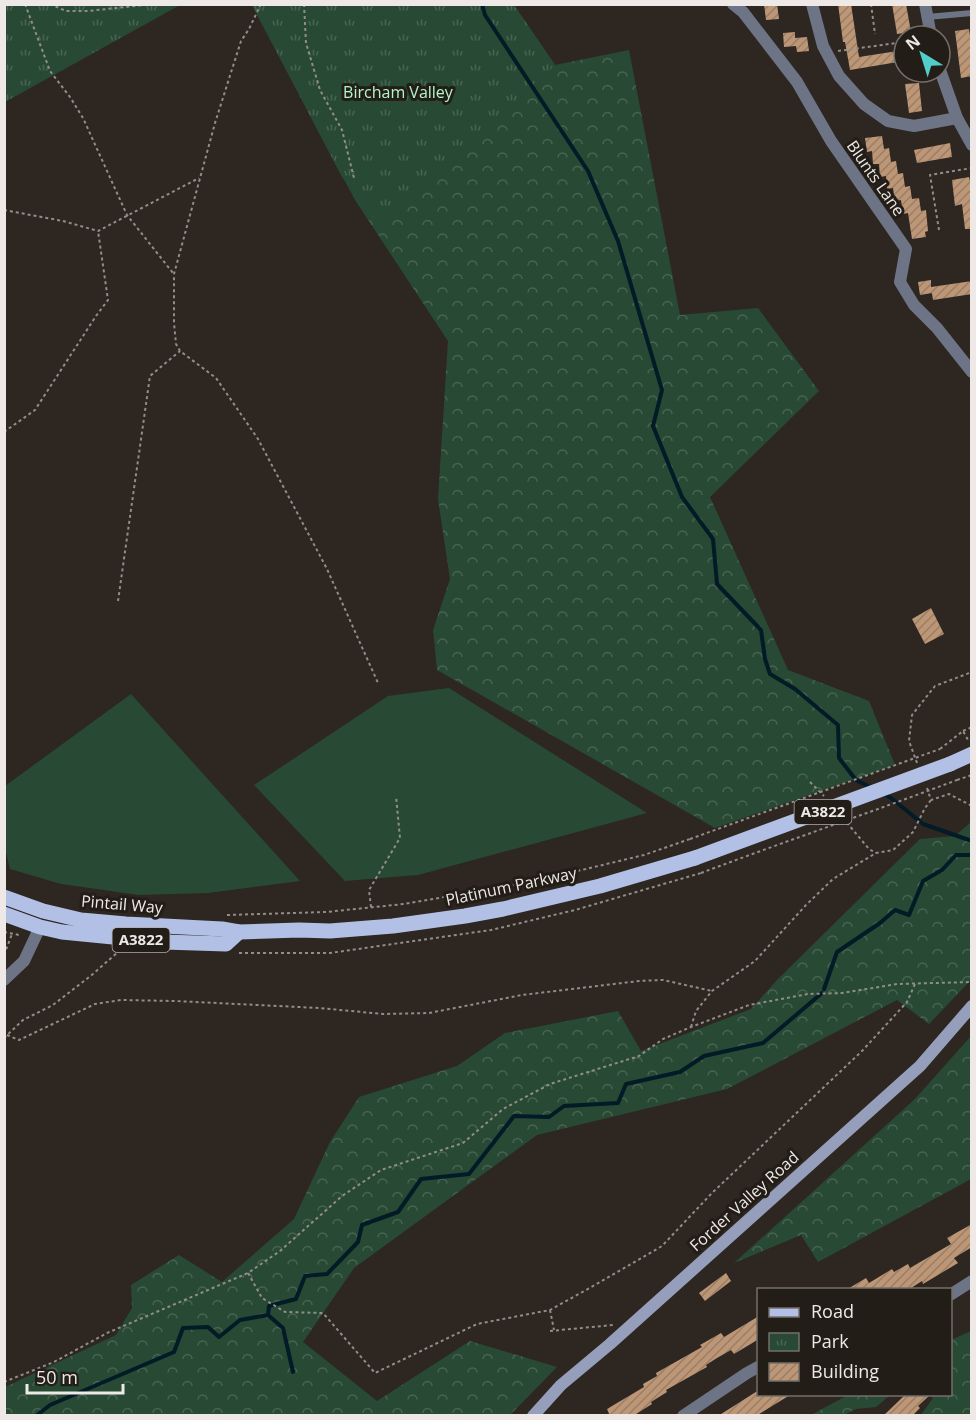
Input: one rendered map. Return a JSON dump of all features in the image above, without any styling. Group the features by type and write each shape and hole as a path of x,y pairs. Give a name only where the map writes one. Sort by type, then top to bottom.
{"main road":[{"name":"Platinum Parkway","path":"40,927 62,932 164,942 226,944 239,932 341,930 393,926 503,909 698,866 972,754"},
{"name":"Pintail Way","path":"4,897 43,911 81,920 239,932"},
{"path":"4,914 40,927"},
{"name":"Forder Valley Road","path":"533,1416 561,1384 634,1323 920,1066 972,1006"}],"street":[{"name":"Blunts Lane","path":"733,4 743,12 797,82 831,141 906,249 900,282 914,305 938,328 972,372"},
{"path":"812,4 826,53 839,76 864,104 888,121 914,126 957,118"},
{"path":"945,84 957,118 972,145"},
{"path":"4,980 24,961 40,927"},
{"path":"952,1294 972,1281"},
{"path":"683,1416 757,1368"}],"lane":[{"path":"926,11 972,13"}],"path":[{"path":"26,4 50,71 83,118 127,215 174,274"},
{"path":"50,4 66,11 88,11 154,4"},
{"path":"261,4 241,41 215,123 174,274 176,344 180,351 216,378 258,439 327,569 378,682"},
{"path":"304,4 306,43 320,90 342,129 354,178"},
{"path":"871,4 875,34"},
{"path":"826,53 892,44"},
{"path":"939,230 930,175 972,168"},
{"path":"4,210 63,221 98,231 200,177"},
{"path":"4,432 35,410 108,300 98,231"},
{"path":"118,602 150,376 180,351"},
{"path":"920,770 909,741 912,715 935,686 972,672"},
{"path":"234,915 326,912 404,904 537,881 644,855 940,749 963,731 972,727"},
{"path":"963,731 972,747"},
{"path":"698,866 777,844 972,775"},
{"path":"924,780 931,800"},
{"path":"691,1027 696,1011 712,991 755,961 833,879 876,853 893,850 914,832 931,800 949,794 972,806"},
{"path":"372,907 369,890 400,838 396,796"},
{"path":"4,955 12,934"},
{"path":"125,945 53,1005 23,1020 6,1036 19,1040 95,1004 120,1000 175,1001 394,1014 429,1013 522,995 639,981 663,980 712,991"},
{"path":"4,1382 54,1362 107,1333 248,1273 280,1251 342,1196 381,1170 463,1143 503,1109 550,1084 639,1056 663,1039 749,1005 810,994 897,984 972,982"},
{"path":"248,1273 262,1298 281,1310 323,1313 375,1373 477,1324 550,1310 662,1246 712,1193 862,1051 907,1002 916,984"},
{"path":"550,1310 552,1331 634,1323"}],"green space":[{"path":"5,4 180,4 180,5 5,102"},
{"path":"252,5 514,5 555,65 629,50 680,315 758,308 819,391 710,497 788,670 869,701 895,765 715,828 437,670 433,630 450,579 438,499 448,341 355,200"},
{"name":"Bircham Valley","path":"252,5 514,5 555,65 382,229 342,177"},
{"path":"449,688 647,813 418,875 345,881 254,785 388,696"},
{"path":"131,694 300,881 208,893 139,895 61,884 10,869 5,848 5,786"},
{"path":"971,822 971,980 929,1024 897,1000 727,1089 537,1135 354,1268 303,1342 377,1401 470,1341 557,1367 510,1415 5,1415 5,1387 116,1335 132,1308 131,1285 179,1255 222,1282 294,1219 330,1142 359,1097 457,1066 505,1033 618,1011 641,1051 751,1009 777,980 920,839 955,836"},
{"path":"971,1036 971,1179 818,1262 801,1235 734,1263 915,1099"},
{"path":"971,1331 971,1414 968,1416 921,1415 933,1398 931,1396 952,1396 952,1340"},
{"path":"846,1396 889,1396 876,1407 856,1409 844,1415 811,1415"}],"building":[{"path":"764,4 777,4 779,19 766,20"},
{"path":"838,4 851,4 859,57 892,52 892,63 850,70 845,42 843,42"},
{"path":"892,4 906,4 910,24 895,24"},
{"path":"969,29 972,76 961,78 955,31"},
{"path":"795,32 795,38 807,37 809,51 797,52 796,46 784,47 783,33"},
{"path":"905,84 919,84 922,111 909,113"},
{"path":"882,136 884,149 889,148 891,162 896,161 898,174 903,173 905,187 910,186 912,199 919,198 921,211 926,210 928,231 925,232 926,237 912,239 908,213 903,214 901,200 895,201 893,188 887,189 886,176 880,177 879,164 873,164 872,151 867,152 865,138"},
{"path":"950,143 952,157 917,163 914,150"},
{"path":"969,177 972,190 972,229 965,229 962,204 955,206 952,180"},
{"path":"931,280 931,287 972,281 972,294 933,300 932,293 920,295 918,282"},
{"path":"931,608 944,634 925,644 912,619"},
{"path":"972,1224 972,1247 954,1258 958,1263 923,1284 922,1281 911,1288 849,1288 866,1278 869,1283 892,1269 894,1272 908,1264 910,1268 951,1244 947,1238"},
{"path":"726,1273 731,1281 705,1301 699,1293"},
{"path":"757,1317 757,1340 734,1354 731,1350 717,1358 706,1365 707,1367 666,1390 667,1392 651,1402 652,1404 633,1416 610,1416 607,1409 644,1387 643,1384 657,1376 656,1373 702,1347 700,1345 721,1333 724,1337"},
{"path":"757,1391 757,1396 788,1396 756,1416 718,1416"},
{"path":"904,1396 929,1396 918,1406 920,1408 912,1416 883,1416"}],"waterway":[{"path":"482,4 485,15 588,171 618,241 662,390 653,426 682,497 713,539 717,584 761,630 765,659 770,674 795,689 838,725 839,758 856,780 870,787"},
{"path":"882,793 923,824 972,841"},
{"path":"824,989 837,952 895,910 909,915 923,881 942,870 956,855 972,855"},
{"path":"36,1416 50,1405 174,1352 183,1328 208,1327 219,1337 240,1320 268,1315 269,1306 296,1299 305,1276 327,1274 358,1242 362,1225 398,1212 421,1179 469,1174 514,1116 549,1117 564,1106 618,1103 626,1084 680,1072 704,1056 763,1043 822,993"},
{"path":"268,1315 283,1328 293,1372"}]}
